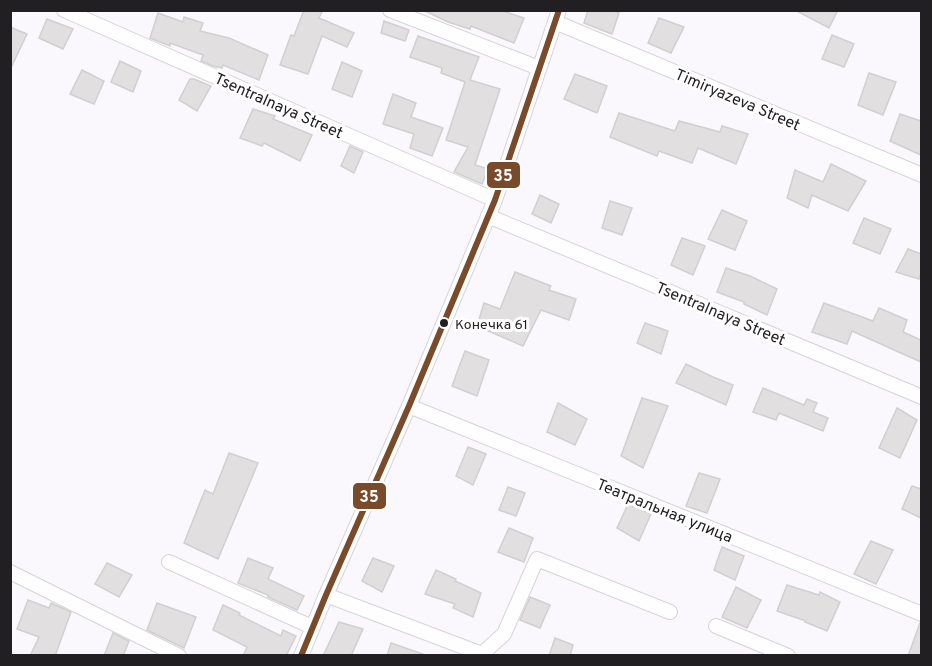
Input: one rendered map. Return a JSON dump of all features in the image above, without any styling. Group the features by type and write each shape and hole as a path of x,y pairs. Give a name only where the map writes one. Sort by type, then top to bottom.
{"street":[{"name":"Tsentralnaya Street","path":"64,10 495,200"},
{"path":"390,10 539,68"},
{"path":"301,656 495,200 557,16"},
{"name":"Timiryazeva Street","path":"557,16 921,175"},
{"name":"Tsentralnaya Street","path":"488,216 921,397"},
{"name":"Театральная улица","path":"409,406 921,614"},
{"path":"326,595 482,654 504,634 537,559 670,612"},
{"path":"169,562 312,627"},
{"path":"10,572 179,656"},
{"path":"717,626 788,656"}],"building":[{"path":"304,10 323,10 319,18 354,33 347,47 322,36 308,74 280,65 291,35 294,36"},
{"path":"423,10 500,10 524,18 514,43 471,26 470,29 448,22"},
{"path":"588,10 612,10 619,13 612,34 584,23"},
{"path":"795,10 838,10 829,28"},
{"path":"158,13 183,22 184,17 203,23 200,31 229,38 268,55 259,80 223,65 222,68 213,66 201,61 203,55 150,38"},
{"path":"659,18 684,27 671,53 648,43"},
{"path":"47,19 73,29 63,49 39,38"},
{"path":"384,21 409,30 405,41 381,33"},
{"path":"10,27 27,34 10,70"},
{"path":"832,35 854,44 844,67 822,59"},
{"path":"418,36 479,57 470,80 500,89 475,165 488,169 482,184 454,172 468,147 446,140 465,82 441,73 442,68 410,57"},
{"path":"120,61 141,71 133,92 111,82"},
{"path":"342,62 362,71 352,97 332,89"},
{"path":"82,70 104,81 94,104 70,94"},
{"path":"869,73 896,82 883,115 858,105"},
{"path":"575,74 607,86 597,113 564,99"},
{"path":"190,79 211,86 197,111 179,100"},
{"path":"393,94 416,103 411,117 443,128 432,156 410,148 414,134 383,124"},
{"path":"253,109 275,116 273,119 312,135 300,161 264,143 262,146 240,138"},
{"path":"619,113 675,131 679,121 720,132 722,126 748,134 736,164 698,148 692,163 659,151 657,156 610,137"},
{"path":"900,114 921,121 921,155 890,141"},
{"path":"350,146 363,152 354,173 341,166"},
{"path":"831,164 866,181 848,211 812,195 808,208 787,198 795,170 823,182"},
{"path":"540,195 559,204 551,223 532,214"},
{"path":"610,201 632,208 622,235 602,228"},
{"path":"722,210 747,221 735,250 708,239"},
{"path":"864,218 891,229 880,254 853,243"},
{"path":"682,238 705,246 693,275 671,265"},
{"path":"908,249 921,254 919,279 896,272"},
{"path":"726,268 777,289 767,315 744,302 717,292"},
{"path":"515,272 551,286 549,290 576,299 569,320 541,310 523,346 477,326 484,303 500,309"},
{"path":"824,303 873,321 879,308 907,320 903,332 921,340 921,362 852,331 847,344 812,332"},
{"path":"645,323 668,331 661,354 637,343"},
{"path":"465,351 489,360 477,396 452,386"},
{"path":"686,364 733,385 726,405 676,383"},
{"path":"763,388 804,405 807,399 817,403 813,412 828,418 823,431 779,413 776,420 753,412"},
{"path":"642,398 668,406 643,468 621,456"},
{"path":"558,403 587,419 575,445 547,432"},
{"path":"897,408 917,420 900,458 879,448"},
{"path":"468,447 486,454 473,485 456,476"},
{"path":"229,453 258,463 218,559 184,543 205,490 213,494"},
{"path":"699,473 720,479 707,513 686,506"},
{"path":"912,486 921,489 921,518 902,509"},
{"path":"508,487 525,493 516,516 499,510"},
{"path":"628,504 651,514 639,541 617,528"},
{"path":"509,528 533,538 524,562 498,552"},
{"path":"871,541 893,550 876,584 854,574"},
{"path":"722,547 744,556 735,580 714,570"},
{"path":"248,558 273,568 268,579 304,596 297,610 238,583"},
{"path":"373,558 394,566 382,592 362,581"},
{"path":"107,563 132,575 119,597 95,584"},
{"path":"436,570 481,593 473,617 453,608 455,604 425,594"},
{"path":"787,585 819,595 820,592 840,602 827,631 777,611"},
{"path":"736,587 761,600 747,628 722,617"},
{"path":"530,597 550,605 540,628 520,620"},
{"path":"28,600 49,608 51,603 71,612 55,656 30,656 39,637 17,629"},
{"path":"157,603 196,617 184,648 147,630"},
{"path":"223,605 281,636 283,630 296,636 286,656 243,656 247,647 213,630"},
{"path":"339,622 363,629 351,656 323,656"},
{"path":"920,623 921,656 908,656"},
{"path":"113,633 129,641 123,656 104,656"},
{"path":"555,638 573,645 570,656 549,656"},
{"path":"391,643 423,654 423,656 387,656"}],"transit line":[{"name":"35","path":"301,656 495,200 559,10"}],"place":[{"name":"Конечка 61","path":"444,323"}]}
